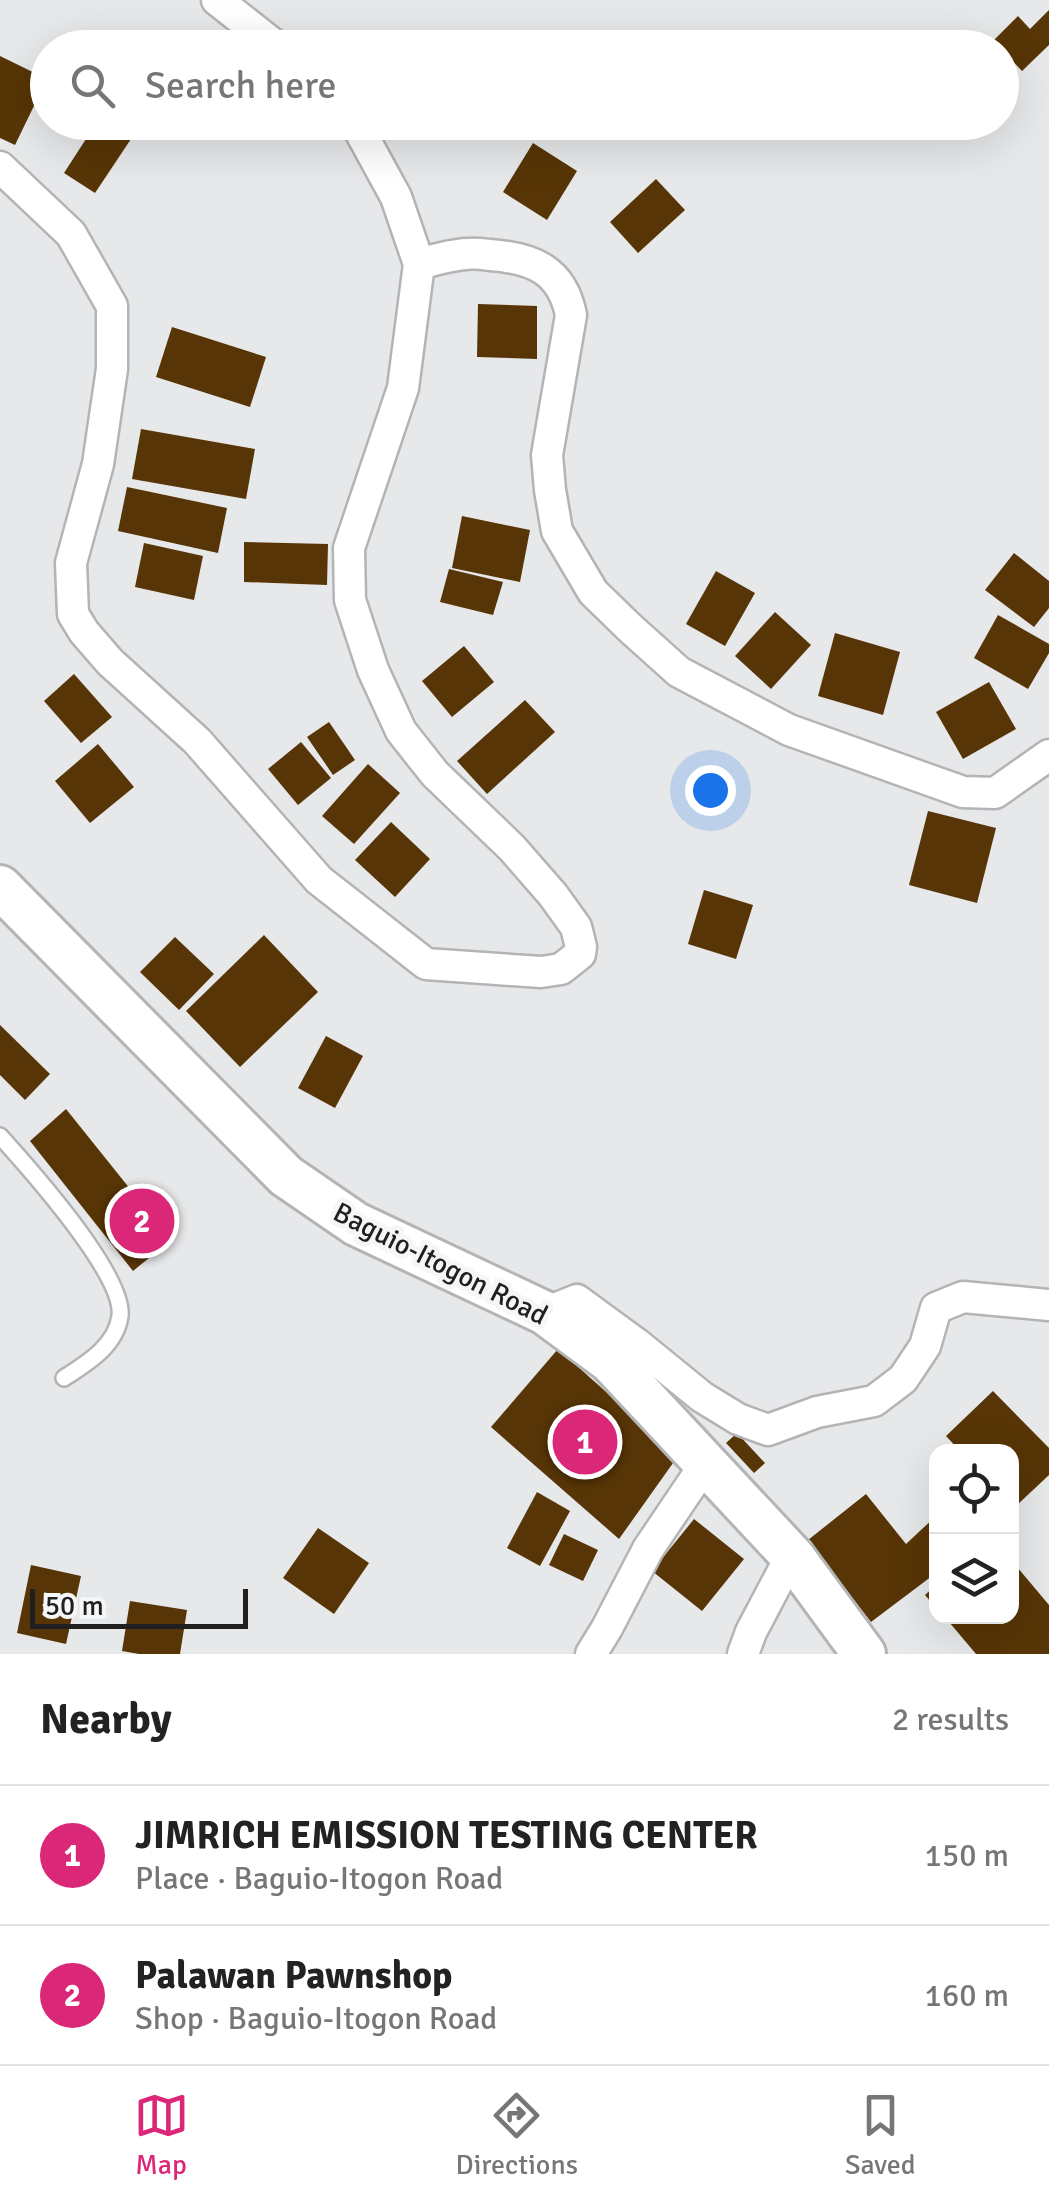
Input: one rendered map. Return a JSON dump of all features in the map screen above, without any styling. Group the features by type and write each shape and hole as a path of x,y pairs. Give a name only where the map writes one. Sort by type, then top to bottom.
{"main road":[{"name":"Baguio-Itogon Road","path":"0,887 286,1176 356,1224 545,1313 610,1360 791,1556 864,1654"}],"street":[{"path":"217,0 258,30"},
{"path":"0,167 71,234 112,306 112,369 98,464 72,563 72,614 84,632 110,662 197,741 319,880 426,964 561,970 580,954 576,927 512,848 435,774 401,731 373,670 350,600 349,548 403,388 419,264 396,198 365,140"},
{"path":"419,264 467,254 513,256 542,267 558,280 567,295 571,315 547,454 557,531 593,592 679,672 789,730 963,792 995,793 1049,755"},
{"path":"545,1313 577,1300 702,1397 738,1420 768,1430 817,1412 874,1400 904,1380 925,1346 936,1308 962,1297 1049,1305"},
{"path":"591,1654 648,1549 706,1463"},
{"path":"742,1654 791,1556"}],"lane":[{"path":"0,1136 52,1196 115,1290 120,1314 111,1339 90,1362 64,1378"}],"building":[{"path":"1049,10 1049,45 1022,71 1019,30 1004,30 1018,16 1030,29"},
{"path":"0,56 30,71 30,114 15,145 0,138"},
{"path":"85,140 130,140 95,193 64,173"},
{"path":"533,143 577,171 547,220 503,192"},
{"path":"656,179 685,210 638,253 610,222"},
{"path":"478,304 537,306 537,359 477,357"},
{"path":"172,327 266,357 250,407 156,377"},
{"path":"141,429 255,449 246,499 132,479"},
{"path":"127,487 227,508 218,553 118,531"},
{"path":"462,516 530,530 520,582 452,568"},
{"path":"244,542 328,544 327,585 244,582"},
{"path":"144,543 203,556 194,600 135,587"},
{"path":"1014,553 1049,581 1049,608 1034,627 985,590"},
{"path":"449,569 503,582 493,615 440,602"},
{"path":"716,571 755,593 725,646 686,624"},
{"path":"775,612 811,645 771,689 735,656"},
{"path":"998,615 1049,644 1049,653 1028,689 974,658"},
{"path":"835,633 900,652 883,715 818,696"},
{"path":"464,646 494,682 452,717 422,681"},
{"path":"74,674 112,717 81,743 44,701"},
{"path":"989,682 1016,729 963,759 936,712"},
{"path":"525,700 555,732 487,794 457,761"},
{"path":"329,722 355,760 333,775 307,737"},
{"path":"301,742 331,778 298,805 268,769"},
{"path":"98,744 134,787 90,823 55,781"},
{"path":"368,764 400,793 354,844 322,816"},
{"path":"928,811 996,828 977,903 909,885"},
{"path":"391,822 430,859 395,897 355,860"},
{"path":"704,890 753,905 736,959 688,944"},
{"path":"264,935 318,992 240,1067 186,1011"},
{"path":"175,937 214,974 179,1010 140,972"},
{"path":"0,1025 50,1074 25,1100 0,1075"},
{"path":"326,1036 363,1056 335,1108 298,1088"},
{"path":"66,1109 171,1240 133,1271 30,1141"},
{"path":"558,1349 678,1456 619,1539 491,1427"},
{"path":"993,1391 1049,1448 1049,1475 1019,1503 1019,1444 954,1444 946,1436"},
{"path":"737,1433 765,1463 754,1473 726,1443"},
{"path":"537,1492 570,1511 540,1566 507,1548"},
{"path":"866,1494 906,1544 929,1523 929,1578 871,1622 808,1540"},
{"path":"694,1519 744,1559 702,1611 652,1571"},
{"path":"318,1528 369,1563 334,1614 283,1578"},
{"path":"564,1534 598,1550 583,1581 549,1565"},
{"path":"31,1565 81,1576 66,1644 17,1633"},
{"path":"1019,1569 1049,1605 1049,1654 976,1654 951,1624 1019,1624"},
{"path":"130,1601 187,1610 180,1654 122,1651"}],"place":[{"name":"Palawan Pawnshop","path":"142,1221"},
{"name":"JIMRICH EMISSION TESTING CENTER","path":"585,1442"}]}
